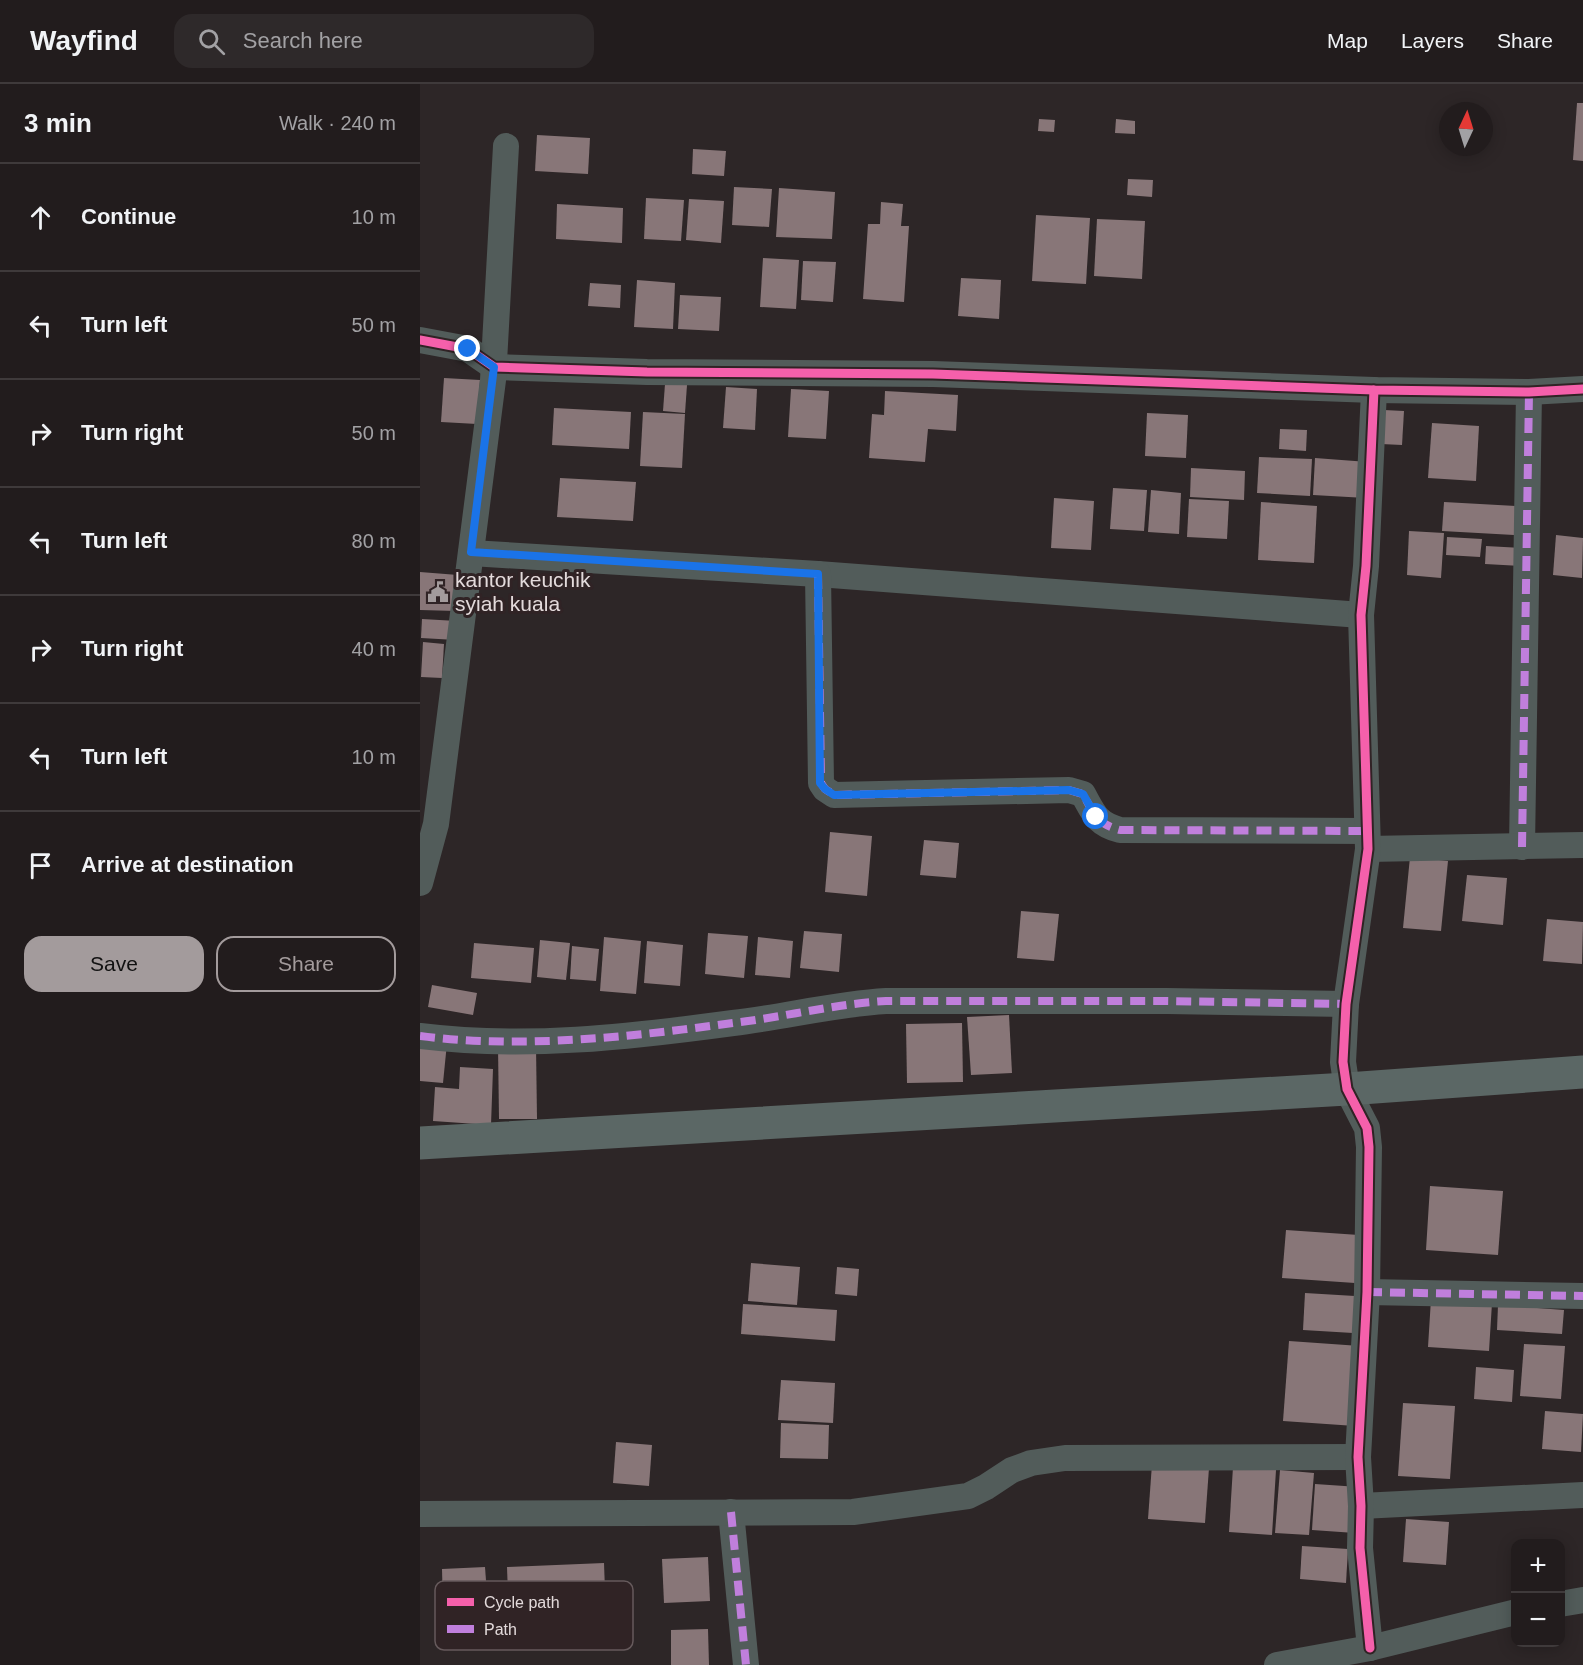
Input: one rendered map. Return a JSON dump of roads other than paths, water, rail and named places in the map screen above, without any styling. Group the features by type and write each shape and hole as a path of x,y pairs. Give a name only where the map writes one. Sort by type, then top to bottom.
{"street":[{"path":"420,884 436,824 494,367 506,146"},
{"path":"420,340 468,349 494,367 647,372 933,374 1374,390 1529,392 1583,389"},
{"path":"1370,1648 1360,1548 1361,1506 1358,1457 1367,1292 1369,1146 1366,1128 1347,1089 1343,1062 1346,1004 1367,840 1361,615 1374,390"},
{"path":"1522,847 1529,392"},
{"path":"471,552 818,574 1361,615"},
{"path":"818,574 820,783 834,795 1069,790 1083,794 1101,822 1120,830 1522,847 1583,845"},
{"path":"420,1036 488,1042 584,1040 734,1023 858,1003 886,1001 1167,1001 1346,1004"},
{"path":"420,1143 1347,1089 1583,1072"},
{"path":"1367,1292 1583,1296"},
{"path":"420,1514 852,1512 968,1496 1012,1470 1031,1463 1065,1458 1358,1457"},
{"path":"1361,1506 1583,1495"},
{"path":"730,1512 746,1665"},
{"path":"1565,1603 1583,1600"},
{"path":"1277,1665 1370,1648 1511,1613"}],"place":[{"name":"kantor keuchik syiah kuala","path":"438,592"}]}
